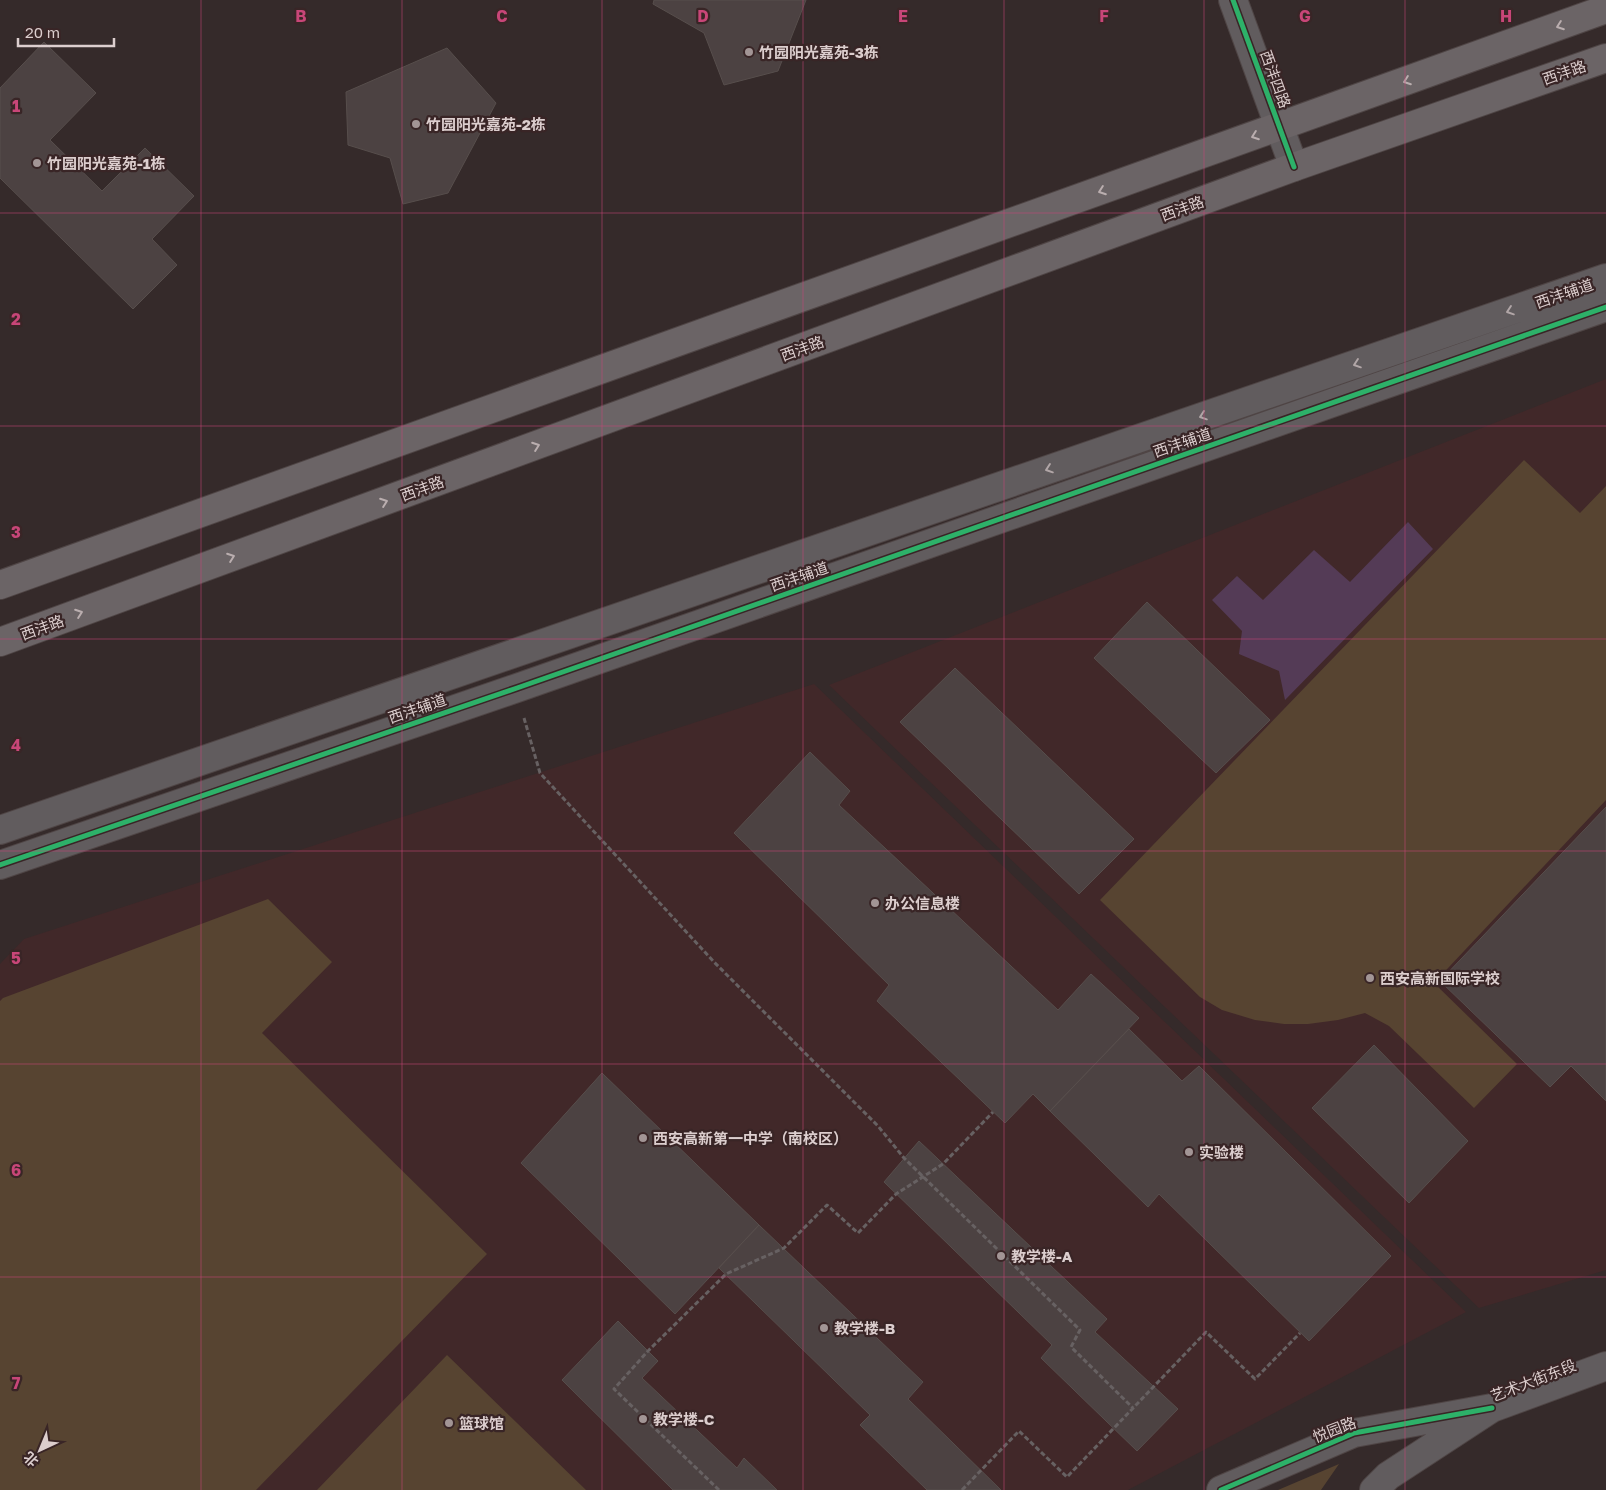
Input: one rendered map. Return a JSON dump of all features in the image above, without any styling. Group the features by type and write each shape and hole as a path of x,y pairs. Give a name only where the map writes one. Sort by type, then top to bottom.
{"highway":[{"path":"0,585 1606,9"},
{"name":"西沣路","path":"0,642 1294,167 1606,58"}],"street":[{"name":"西沣四路","path":"1233,0 1294,167"},
{"name":"西沣辅道","path":"6,831 1606,278"},
{"name":"西沣辅道","path":"0,865 30,853 517,688 1606,307"},
{"path":"0,884 30,853"},
{"name":"艺术大街东段","path":"1374,1490 1388,1476 1492,1408 1606,1366"},
{"name":"悦园路","path":"1221,1490 1354,1433 1492,1408"}],"path":[{"path":"523,712 540,772 714,962 878,1126 904,1158 1080,1330 1071,1347 1133,1408"},
{"path":"719,1490 614,1389 726,1274 784,1248 828,1205 858,1233 896,1194 944,1164 993,1112"},
{"path":"962,1490 1019,1431 1067,1477 1206,1332 1255,1379 1300,1333"}],"shaded area":[{"name":"西安高新国际学校","path":"1606,379 1606,1270 1479,1308 829,685"},
{"path":"1524,460 1580,513 1606,486 1606,800 1434,983 1517,1064 1474,1108 1389,1026 1365,1013 1338,1020 1308,1024 1284,1024 1255,1020 1222,1010 1200,997 1100,900"},
{"path":"1408,522 1433,549 1285,700 1279,671 1239,654 1242,631 1212,600 1237,576 1263,600 1314,550 1350,582"},
{"name":"西安高新第一中学（南校区）","path":"814,684 1466,1312 1128,1490 0,1490 0,964 24,939"},
{"path":"268,899 332,962 262,1033 487,1254 256,1490 0,1490 0,1001 3,998"},
{"name":"篮球馆","path":"447,1355 586,1490 317,1490"},
{"path":"1339,1464 1321,1490 1278,1490"}],"building":[{"name":"竹园阳光嘉苑-3栋","path":"654,0 806,0 778,71 724,85 704,33 653,4"},
{"name":"竹园阳光嘉苑-1栋","path":"44,42 96,93 50,140 102,191 145,148 194,196 152,239 177,265 133,309 0,178 0,88"},
{"name":"竹园阳光嘉苑-2栋","path":"447,48 496,103 448,193 403,204 390,158 348,145 346,92"},
{"path":"1147,602 1270,720 1216,773 1094,658"},
{"path":"955,668 1134,839 1079,894 900,722"},
{"name":"办公信息楼","path":"810,752 850,791 839,805 1058,1010 1091,974 1139,1018 1050,1111 1033,1094 1005,1123 877,1001 889,985 734,833"},
{"path":"1606,807 1606,1101 1571,1066 1550,1087 1440,981"},
{"name":"实验楼","path":"1129,1029 1182,1081 1199,1066 1391,1256 1309,1341 1159,1194 1148,1207 1050,1111"},
{"path":"1374,1045 1468,1141 1409,1203 1312,1108"},
{"path":"602,1073 759,1225 675,1314 521,1163"},
{"name":"教学楼-A","path":"919,1141 1107,1319 1095,1332 1178,1409 1137,1451 1041,1358 1052,1345 884,1182"},
{"name":"教学楼-B","path":"759,1225 923,1382 908,1399 1001,1490 927,1490 860,1425 870,1415 719,1268"},
{"name":"教学楼-C","path":"618,1321 658,1361 642,1378 737,1468 744,1458 777,1490 673,1490 562,1380"}],"cycle path":[{"path":"1233,0 1294,167"},
{"path":"0,865 517,688 1606,307"},
{"path":"1221,1490 1354,1433 1492,1408"}],"place":[{"name":"竹园阳光嘉苑-3栋","path":"749,52"},
{"name":"竹园阳光嘉苑-2栋","path":"416,124"},
{"name":"竹园阳光嘉苑-1栋","path":"37,163"},
{"name":"办公信息楼","path":"875,903"},
{"name":"西安高新国际学校","path":"1370,978"},
{"name":"西安高新第一中学（南校区）","path":"643,1138"},
{"name":"实验楼","path":"1189,1152"},
{"name":"教学楼-A","path":"1001,1256"},
{"name":"教学楼-B","path":"824,1328"},
{"name":"教学楼-C","path":"643,1419"},
{"name":"篮球馆","path":"449,1423"}]}
